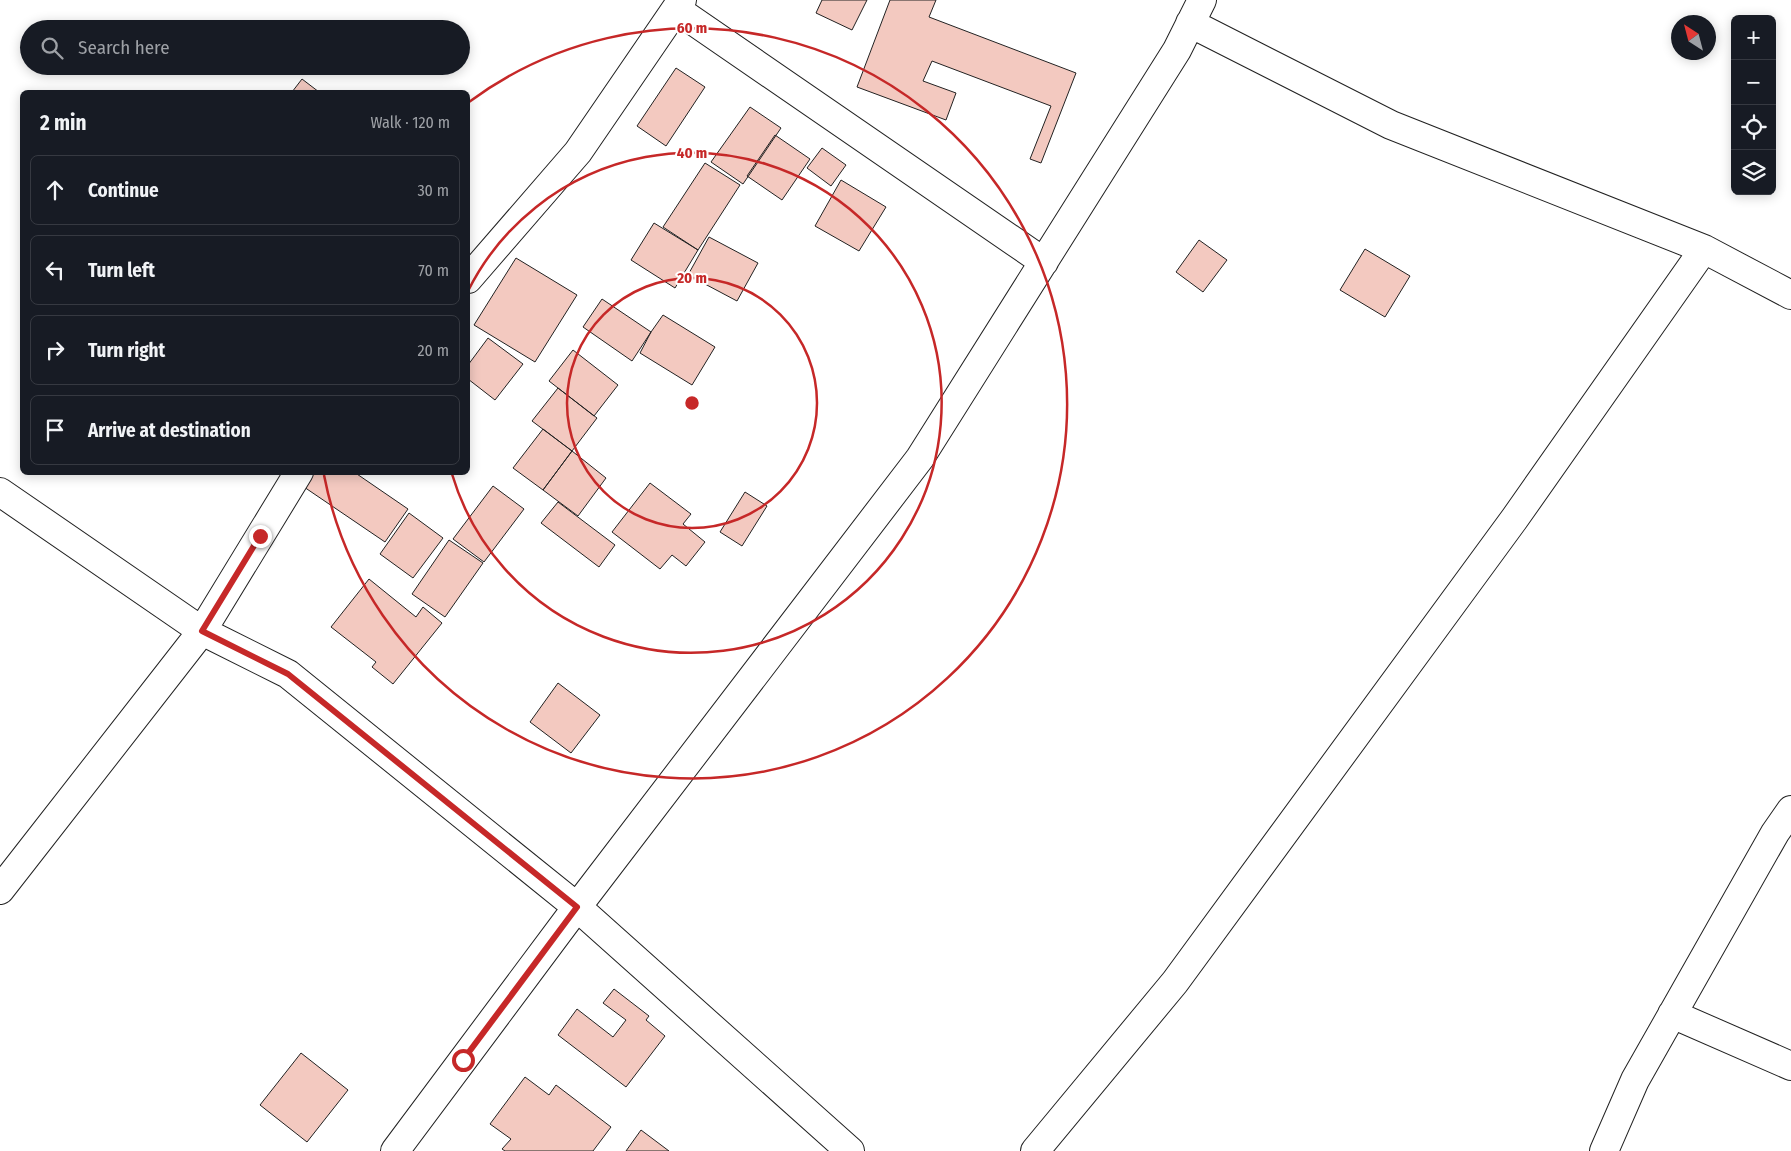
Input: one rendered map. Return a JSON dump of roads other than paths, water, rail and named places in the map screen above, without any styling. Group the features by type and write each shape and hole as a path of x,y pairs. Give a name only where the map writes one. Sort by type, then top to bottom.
{"street":[{"path":"470,277 578,152 679,5 1044,262"},
{"path":"395,1151 577,907 920,458 1177,50 1196,11 1391,125 1704,249 1791,295"},
{"path":"1035,1151 1175,982 1515,518 1704,249"},
{"path":"0,890 202,631 297,475"},
{"path":"0,492 202,631 288,674 577,907 850,1151"},
{"path":"1604,1151 1635,1080 1775,833 1791,810"},
{"path":"1672,1014 1791,1066"}]}
